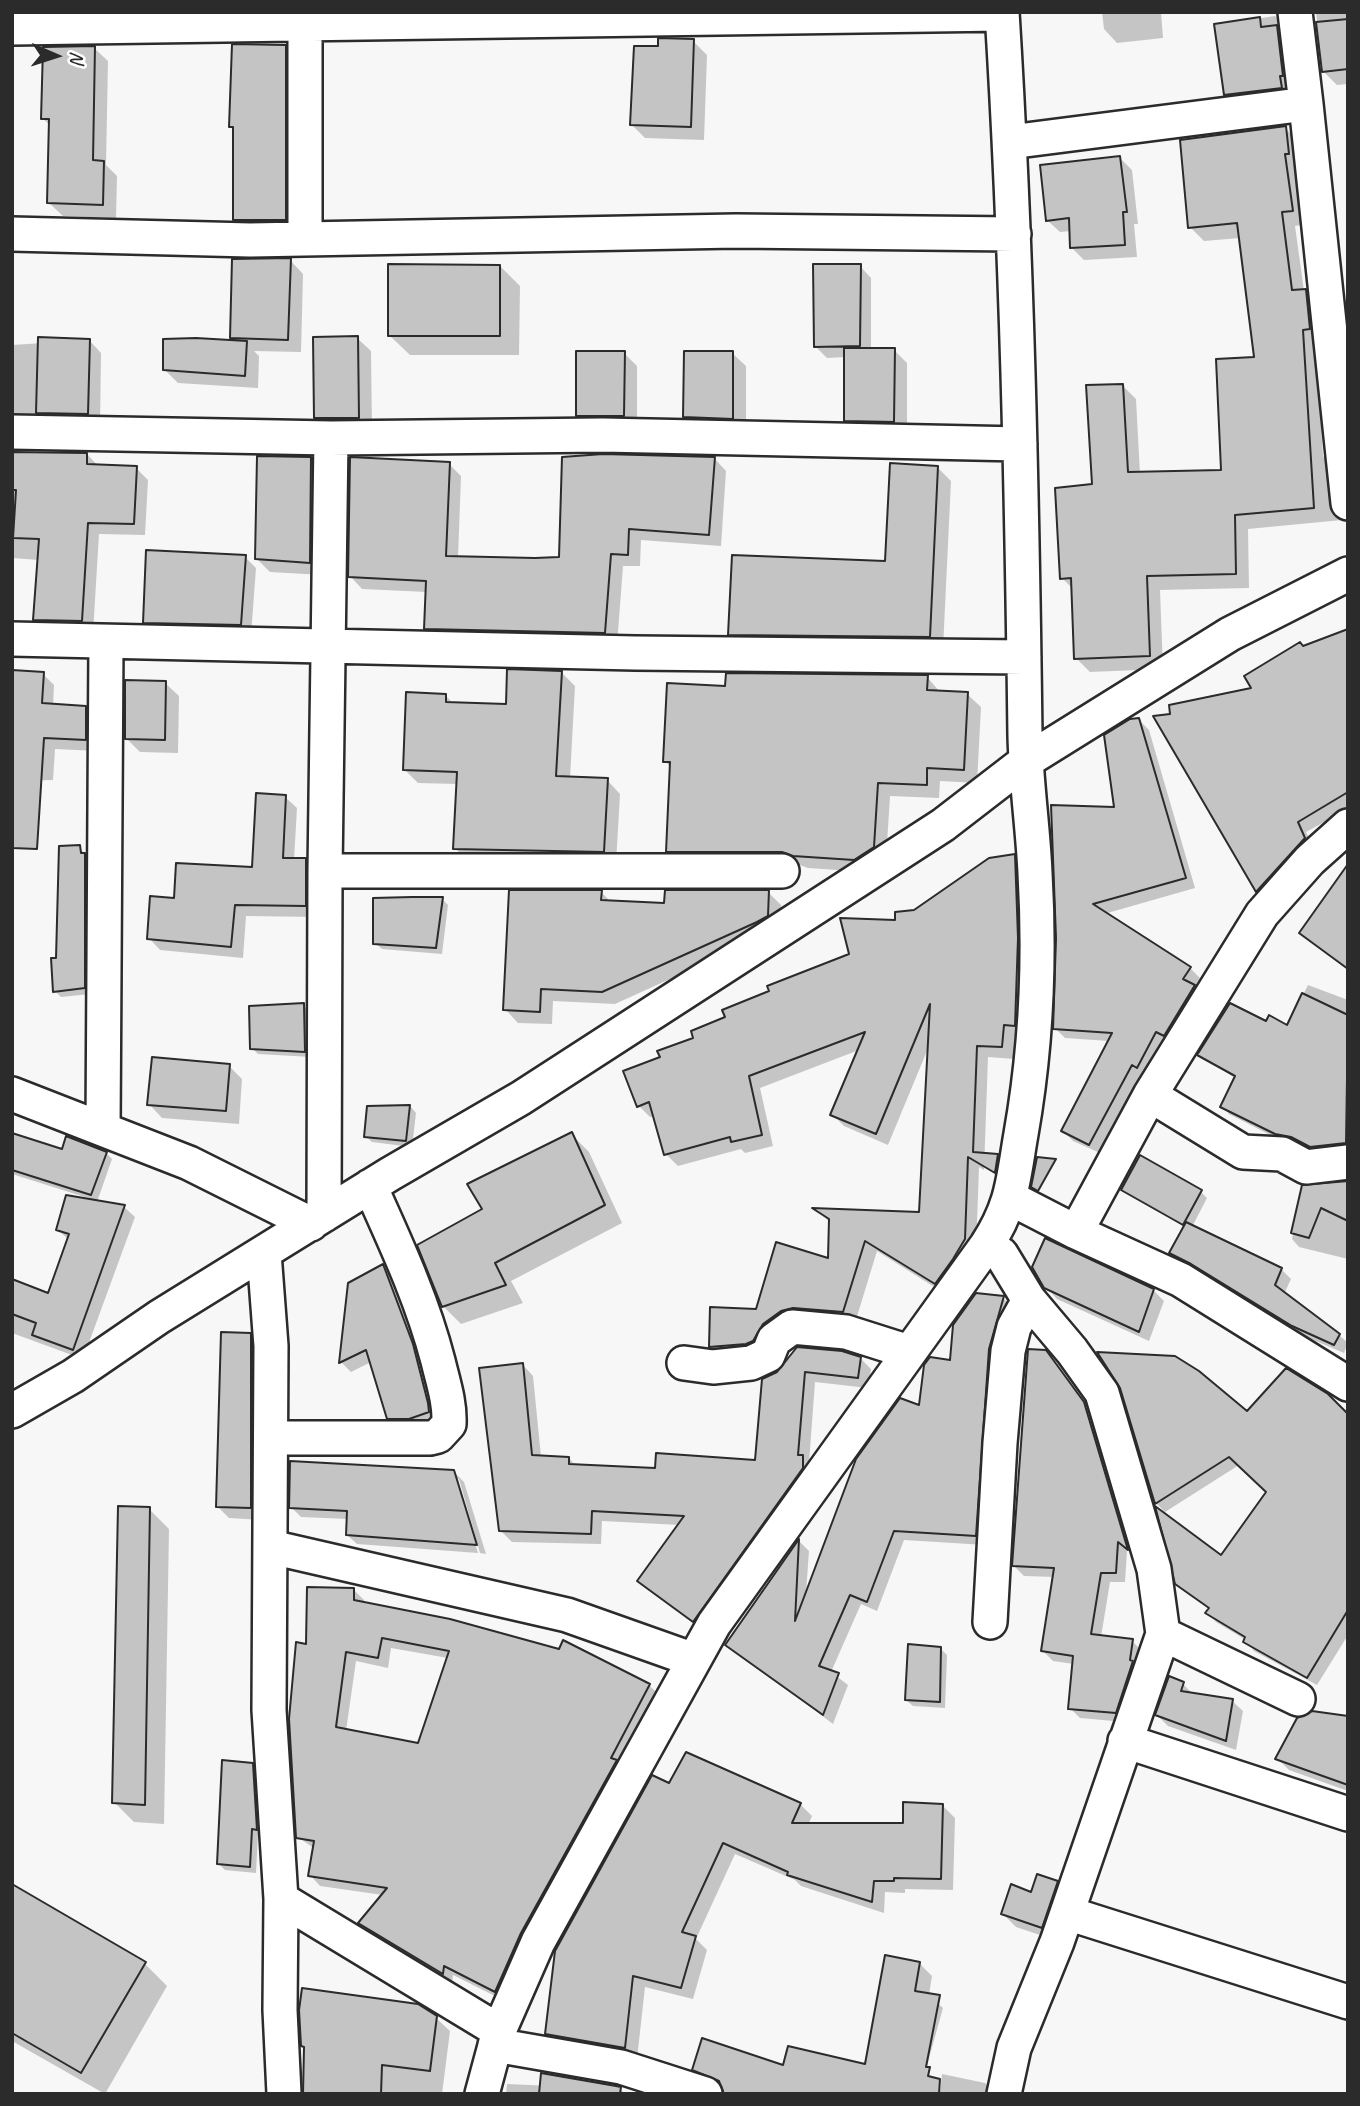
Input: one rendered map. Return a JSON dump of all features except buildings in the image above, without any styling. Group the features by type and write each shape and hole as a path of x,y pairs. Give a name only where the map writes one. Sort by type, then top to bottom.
{"street":[{"path":"1296,12 1348,503"},
{"path":"12,28 305,18 1002,13 1014,234 1026,761 1035,874 1036,956 1027,1102 1010,1198 1004,1219 986,1245 714,1624 538,1942 497,2038 482,2094"},
{"path":"305,18 305,238"},
{"path":"1010,142 1307,104"},
{"path":"12,234 250,240 736,231 1014,234"},
{"path":"12,432 331,438 603,435 1020,444"},
{"path":"318,1219 331,438"},
{"path":"12,1411 73,1376 159,1317 370,1186 521,1098 943,825 1026,761 1230,634 1348,573"},
{"path":"12,639 329,648 1024,657"},
{"path":"103,1129 106,642"},
{"path":"1076,1232 1150,1095 1262,914 1310,860 1348,826"},
{"path":"325,872 782,872"},
{"path":"12,1094 189,1163 318,1219"},
{"path":"1150,1095 1243,1152 1282,1154 1306,1167 1348,1162"},
{"path":"271,1438 430,1438 438,1436 449,1424 449,1403 416,1287 370,1186"},
{"path":"1010,1198 1076,1232 1181,1280 1348,1384"},
{"path":"986,1245 1001,1254 1029,1300 1072,1351 1102,1393 1154,1569 1163,1634 1067,1913 1014,2048 1004,2094"},
{"path":"264,1253 271,1346 269,1710 281,1899 280,2010 284,2094"},
{"path":"990,1622 1000,1443 1009,1351 1014,1327 1029,1300"},
{"path":"684,1363 713,1367 751,1363 768,1355 774,1340 792,1327 846,1332 909,1352"},
{"path":"271,1547 567,1615 694,1660"},
{"path":"1163,1634 1298,1699"},
{"path":"1125,1741 1348,1814"},
{"path":"281,1899 497,2038 621,2067 705,2094"},
{"path":"1067,1913 1348,2002"}]}
